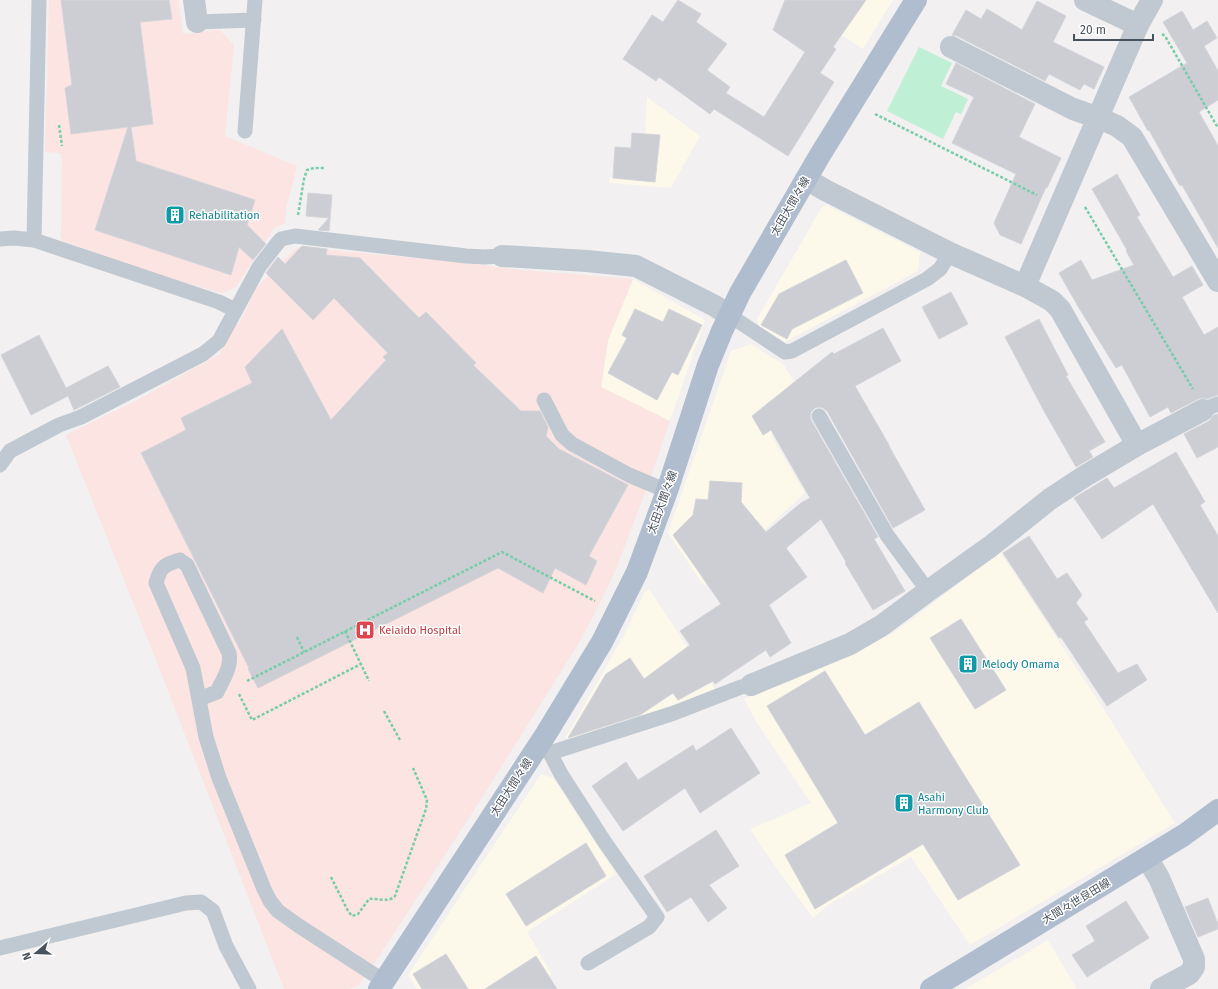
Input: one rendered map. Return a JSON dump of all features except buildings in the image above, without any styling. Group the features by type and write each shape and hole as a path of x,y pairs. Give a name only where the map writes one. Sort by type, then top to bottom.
{"main road":[{"name":"太田大間々線","path":"381,985 544,750 560,712 602,642 637,572 667,491 708,365 729,315 740,293 806,179 912,1"},
{"name":"大間々世良田線","path":"937,987 1184,835 1218,810"}],"street":[{"path":"194,0 197,22"},
{"path":"1085,0 1138,25"},
{"path":"1025,286 1138,25 1152,0"},
{"path":"951,47 1073,109 1118,126 1132,137 1218,281"},
{"path":"806,179 950,253 1025,286 1052,301 1060,309 1137,445"},
{"path":"502,256 587,260 636,266 715,306 729,315"},
{"path":"751,685 850,644 881,626 991,546 1050,499 1084,476 1137,445 1210,407"},
{"path":"1147,858 1159,878 1194,959 1194,967 1189,974 1161,989"}],"lane":[{"path":"34,240 39,0"},
{"path":"245,131 255,0"},
{"path":"197,22 254,20"},
{"path":"0,465 10,451 59,426 81,417 203,354 219,341 259,267 281,239 295,236 485,258 502,256"},
{"path":"0,239 14,238 34,240 219,302 235,310"},
{"path":"729,315 786,352 792,351 927,279 940,269 950,253"},
{"path":"544,400 562,435 572,444 667,491"},
{"path":"819,416 886,535 928,591"},
{"path":"199,699 217,692 230,666 230,659 229,653 187,565 180,560 162,568 158,573 156,583 193,668 206,737 219,778 264,889 270,901 278,911 381,985"},
{"path":"588,963 649,927 657,917 600,835 544,750 674,713 741,687 751,685"},
{"path":"0,948 186,902 202,902 213,912 226,946 249,989"}],"path":[{"path":"1160,32 1165,36 1218,128"},
{"path":"870,112 1043,198"},
{"path":"294,237 304,179 307,170 314,168 325,168"},
{"path":"1082,201 1194,391"},
{"path":"242,684 502,552 596,602"},
{"path":"345,631 370,681"},
{"path":"297,637 304,652"},
{"path":"240,688 238,693 252,720 361,664"},
{"path":"384,711 400,740"},
{"path":"331,877 352,916 358,914 369,899 393,899 426,809 427,800 413,768"}],"shaded area":[{"path":"49,0 178,0 183,34 220,30 234,45 225,136 297,166 286,208 285,223 274,228 236,287 222,293 148,272 61,240 62,160 60,153 45,152"},
{"path":"786,0 893,0 863,49"},
{"path":"647,97 700,136 671,188 609,183 610,177 613,178 615,147 631,148 632,133 645,134"},
{"path":"826,205 920,252 918,271 785,342 759,327 757,319 822,207"},
{"name":"Keiaido Hospital","path":"299,247 447,261 522,270 633,279 608,340 601,387 670,421 615,572 577,646 478,804 378,958 358,986 349,989 284,989 156,660 66,435 139,399 220,354 235,323 239,324 255,289 293,251"},
{"path":"633,279 705,320 670,421 601,387 608,340"},
{"path":"751,344 784,365 811,411 771,435 805,493 704,586 668,533 731,351"},
{"path":"1000,552 1107,714 1175,823 970,945 911,857 828,905 813,918 750,829 811,803 757,723 744,699 889,635"},
{"path":"650,590 715,689 671,707 569,742 566,737 624,635 645,591"},
{"path":"541,774 553,778 616,874 527,932 552,974 529,989 417,989 408,975"},
{"path":"1048,940 1077,989 965,989"}],"green space":[{"path":"919,47 952,63 941,86 968,99 961,114 956,112 943,139 887,111"}],"place":[{"name":"Rehabilitation","path":"175,215"},
{"name":"Keiaido Hospital","path":"365,630"},
{"name":"Melody Omama","path":"968,664"},
{"name":"Asahi Harmony Club","path":"904,803"}]}
